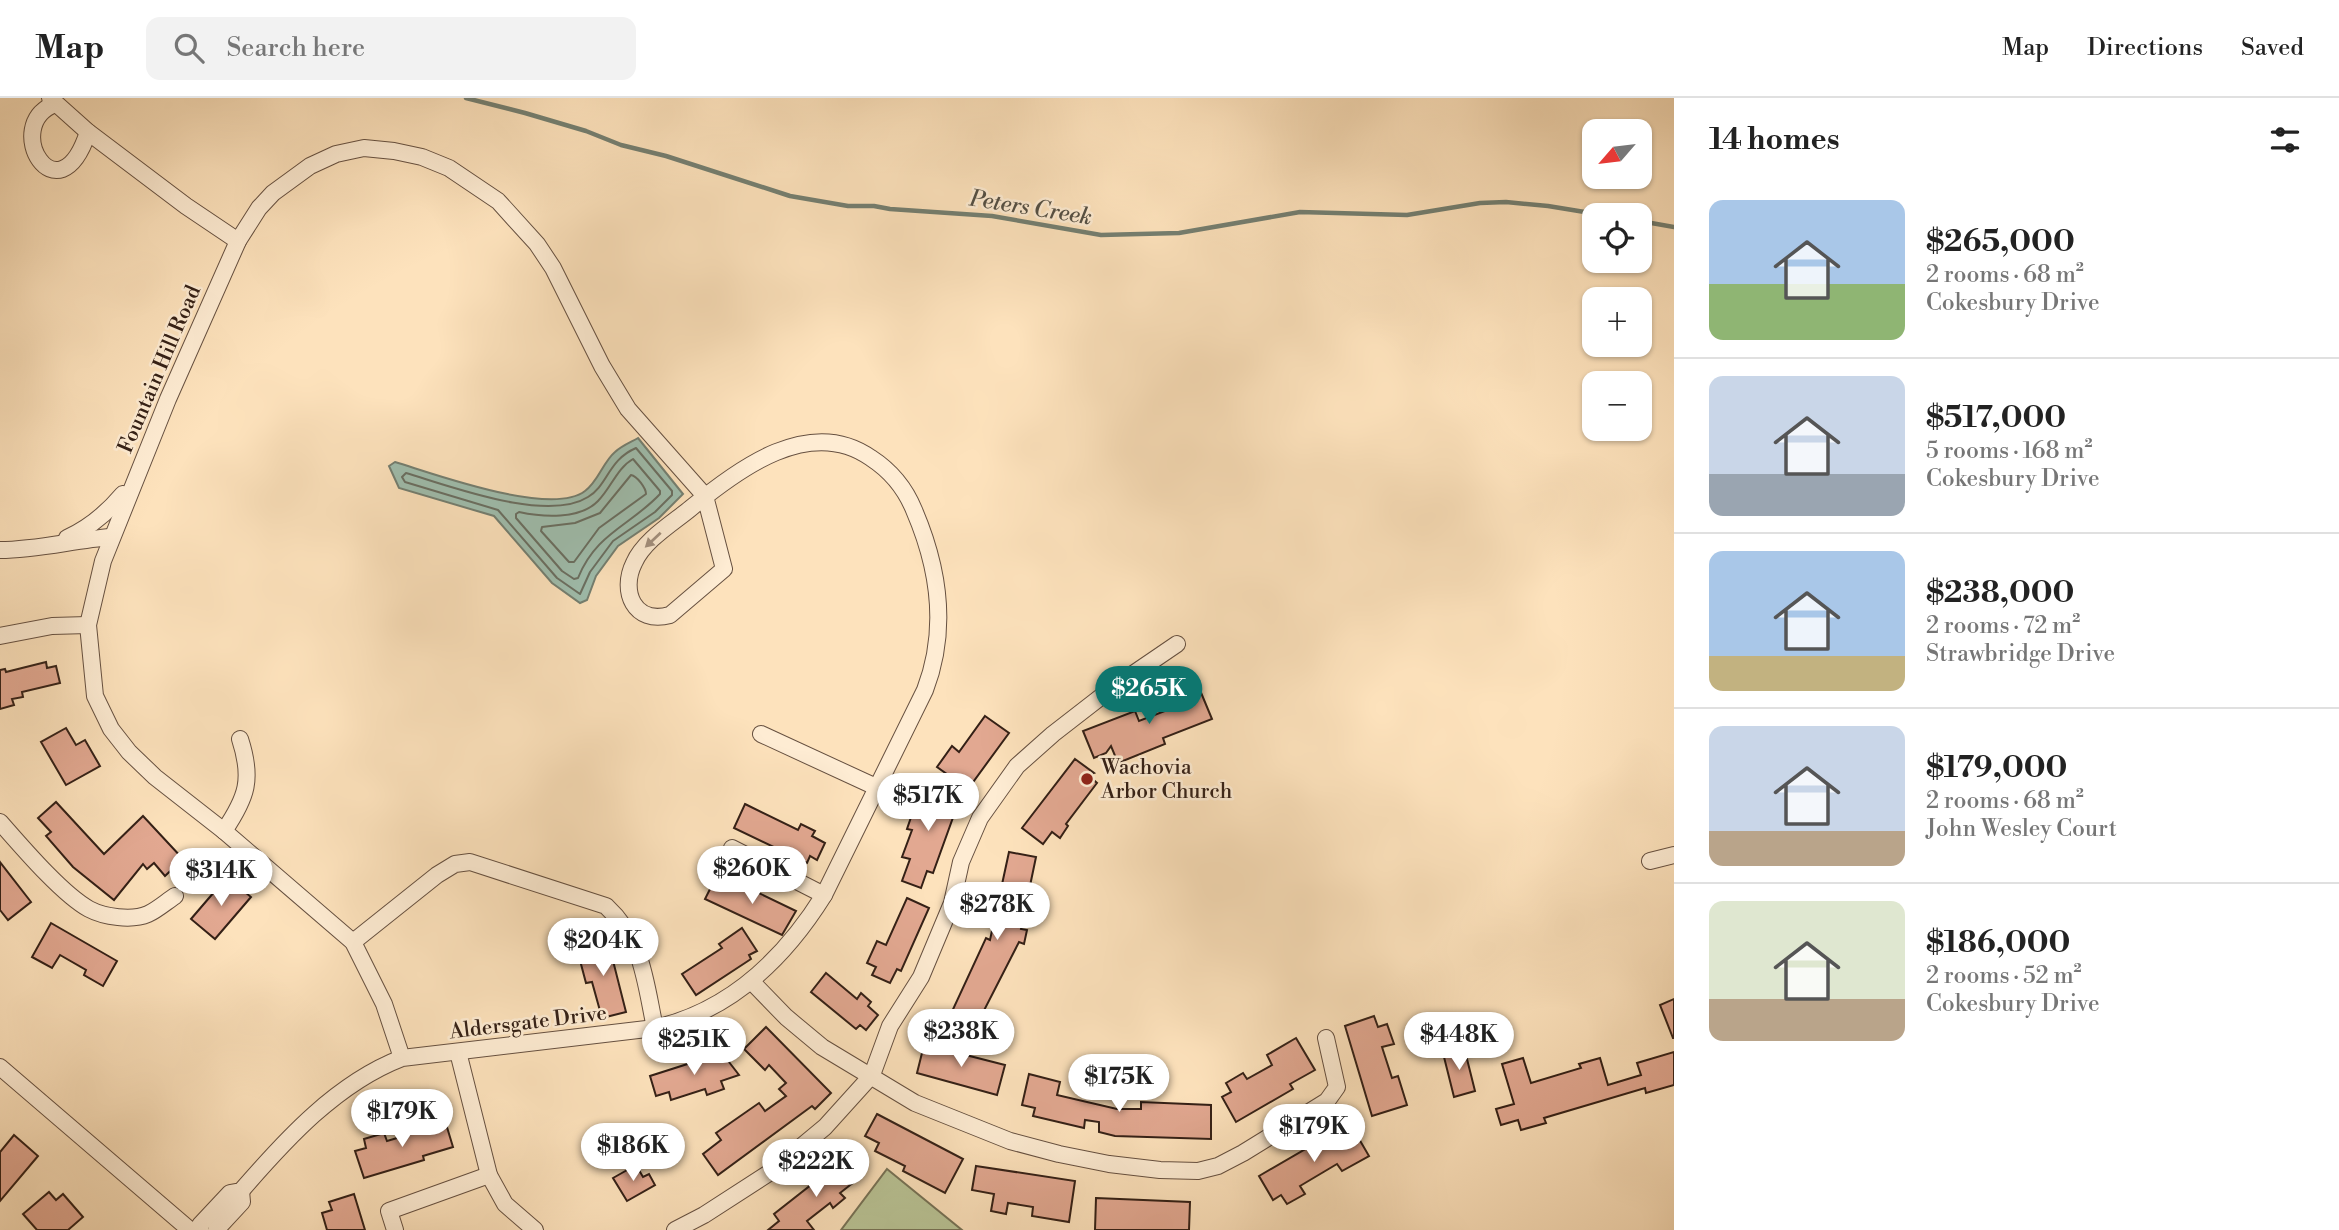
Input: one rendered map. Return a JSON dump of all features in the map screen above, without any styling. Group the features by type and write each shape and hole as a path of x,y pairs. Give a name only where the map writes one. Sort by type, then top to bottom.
{"street":[{"path":"88,132 79,152 61,169 51,172 38,167 29,159 23,148 21,135 25,122 52,101 88,132 186,206 238,241"},
{"name":"Fountain Hill Road","path":"402,1058 384,1004 353,942 224,831 155,777 129,752 111,729 95,696 88,625 103,561 135,479 238,241 273,192 310,166 336,154 364,148 394,151 449,168 498,201 537,244 553,268 601,366 628,409 705,496"},
{"name":"Aldersgate Drive","path":"200,1230 200,1225 230,1193 241,1191 315,1114 379,1067 402,1058 672,1024 701,1012 752,982 782,954 804,927 824,895 933,670 939,626 933,561 912,506 898,481 882,465 858,450 829,443 807,442 766,456 705,496 655,538 634,563 628,586 636,608 646,615 659,618 670,615 724,569 705,496"},
{"path":"57,543 79,533 109,511 135,479"},
{"path":"0,550 111,537"},
{"path":"0,636 52,626 88,625"},
{"path":"675,1230 705,1215 772,1171 825,1127 872,1075 890,1026 921,977 952,903 961,862 980,818 1017,766 1053,733 1177,644"},
{"path":"761,734 876,787"},
{"path":"224,831 246,793 246,757 240,739"},
{"path":"0,822 58,883 90,910 112,916 142,916 175,896"},
{"path":"732,848 824,895"},
{"path":"1650,862 1674,855"},
{"path":"353,942 437,874 455,864 470,862 606,906 630,934 640,957 655,1028"},
{"path":"752,982 786,1017 822,1047 915,1103 1010,1141 1109,1164 1160,1170 1198,1171 1218,1166 1327,1101 1337,1087 1326,1038"},
{"path":"458,1052 489,1175 505,1204 536,1230"},
{"path":"0,1067 190,1230"},
{"path":"395,1230 389,1211 489,1175"},
{"name":"Aldersgate Drive","path":"216,1230 242,1202 241,1191"},
{"path":"509,1230 517,1215"}],"green space":[{"path":"887,1169 962,1230 841,1230"}],"water":[{"path":"638,438 683,494 659,518 618,546 596,576 587,600 580,603 552,583 494,516 399,488 389,466 395,462 492,491 520,496 569,498 590,487 611,456"}],"building":[{"path":"46,662 47,668 56,666 60,683 22,692 23,697 12,699 14,705 0,709 0,670 5,669 6,672"},
{"path":"1197,683 1212,719 1163,738 1165,744 1118,763 1111,746 1106,753 1094,758 1083,731 1135,711 1139,721 1165,711 1159,696"},
{"path":"985,716 1009,733 968,789 937,767 952,746 959,752"},
{"path":"66,728 76,745 85,740 100,766 66,785 41,742"},
{"path":"1075,759 1094,773 1088,775 1097,783 1066,824 1068,826 1060,838 1052,832 1043,844 1022,828"},
{"path":"922,785 960,798 933,873 927,871 921,888 902,881 910,859 902,857 912,830 907,829"},
{"path":"56,802 104,854 143,816 183,859 165,876 154,863 147,869 143,864 114,900 73,867 46,836 51,832 38,818"},
{"path":"745,804 798,830 801,824 815,831 812,836 825,843 817,860 810,856 807,863 734,828"},
{"path":"1009,852 1036,857 1021,929 1027,930 1024,944 1019,942 974,1030 949,1018 986,938 990,940"},
{"path":"0,862 31,902 8,920 0,910"},
{"path":"227,877 251,897 215,939 191,919"},
{"path":"732,880 796,911 782,935 705,899 714,881 728,888"},
{"path":"907,898 929,908 901,971 897,969 890,983 872,975 876,967 867,963 877,941 886,945"},
{"path":"51,923 117,961 103,986 84,975 86,970 60,955 52,968 32,957"},
{"path":"742,928 757,951 749,955 751,959 696,995 682,974 722,948 719,944"},
{"path":"608,941 626,1012 602,1018 592,982 586,983 577,949"},
{"path":"826,973 857,999 861,993 871,1002 868,1006 878,1015 866,1030 860,1025 856,1029 811,992"},
{"path":"1674,999 1674,1038 1673,1038 1660,1005"},
{"path":"1374,1016 1378,1027 1387,1024 1394,1044 1382,1047 1392,1078 1398,1076 1407,1105 1372,1116 1345,1026"},
{"path":"766,1027 831,1093 815,1109 812,1106 718,1175 703,1154 721,1140 716,1133 759,1103 765,1111 786,1096 779,1089 786,1083 769,1065 765,1070 744,1049"},
{"path":"1296,1038 1315,1070 1290,1084 1293,1089 1236,1122 1222,1097 1231,1092 1226,1083 1243,1073 1247,1079 1272,1065 1267,1055"},
{"path":"941,1043 964,1050 962,1054 1005,1065 997,1095 917,1073 924,1045 940,1049"},
{"path":"1464,1047 1475,1091 1454,1097 1443,1053"},
{"path":"1674,1052 1674,1085 1646,1093 1645,1088 1544,1118 1546,1123 1521,1130 1518,1120 1501,1125 1496,1109 1514,1104 1502,1064 1523,1058 1531,1083 1581,1068 1579,1064 1600,1058 1608,1085 1641,1075 1637,1063"},
{"path":"722,1053 739,1075 721,1081 724,1089 707,1095 705,1089 671,1100 669,1092 656,1096 650,1076"},
{"path":"1029,1074 1060,1082 1057,1095 1117,1109 1141,1109 1141,1102 1211,1105 1211,1139 1115,1136 1099,1132 1099,1122 1085,1120 1084,1128 1033,1116 1035,1108 1022,1105"},
{"path":"877,1114 963,1159 945,1193 903,1171 905,1166 875,1151 879,1143 865,1136"},
{"path":"432,1120 434,1127 446,1124 453,1147 423,1156 424,1160 364,1178 355,1151 366,1148 364,1139 384,1133 387,1141 414,1133 412,1126"},
{"path":"1347,1125 1352,1134 1355,1132 1369,1156 1342,1171 1337,1164 1300,1186 1305,1194 1287,1204 1281,1195 1273,1200 1259,1176"},
{"path":"14,1135 38,1156 0,1201 0,1152"},
{"path":"844,1159 859,1178 840,1193 845,1198 833,1208 830,1203 807,1221 814,1230 768,1230 779,1221 774,1214"},
{"path":"636,1165 643,1177 649,1174 655,1185 627,1201 613,1178"},
{"path":"976,1166 1075,1181 1069,1222 1032,1216 1033,1207 1008,1203 1006,1214 991,1211 994,1194 972,1190"},
{"path":"49,1192 56,1200 63,1194 83,1217 68,1230 37,1230 23,1214"},
{"path":"354,1194 365,1230 327,1230 322,1213 332,1210 329,1202"},
{"path":"1096,1198 1190,1202 1189,1230 1095,1230"}],"waterway":[{"name":"Peters Creek","path":"466,98 586,131 621,145 666,156 790,196 848,206 992,216 1101,235 1179,233 1300,212 1407,215 1480,203 1506,202 1582,212"},
{"name":"Peters Creek","path":"1652,223 1674,227"}],"place":[{"name":"Wachovia Arbor Church","path":"1087,779"}]}
